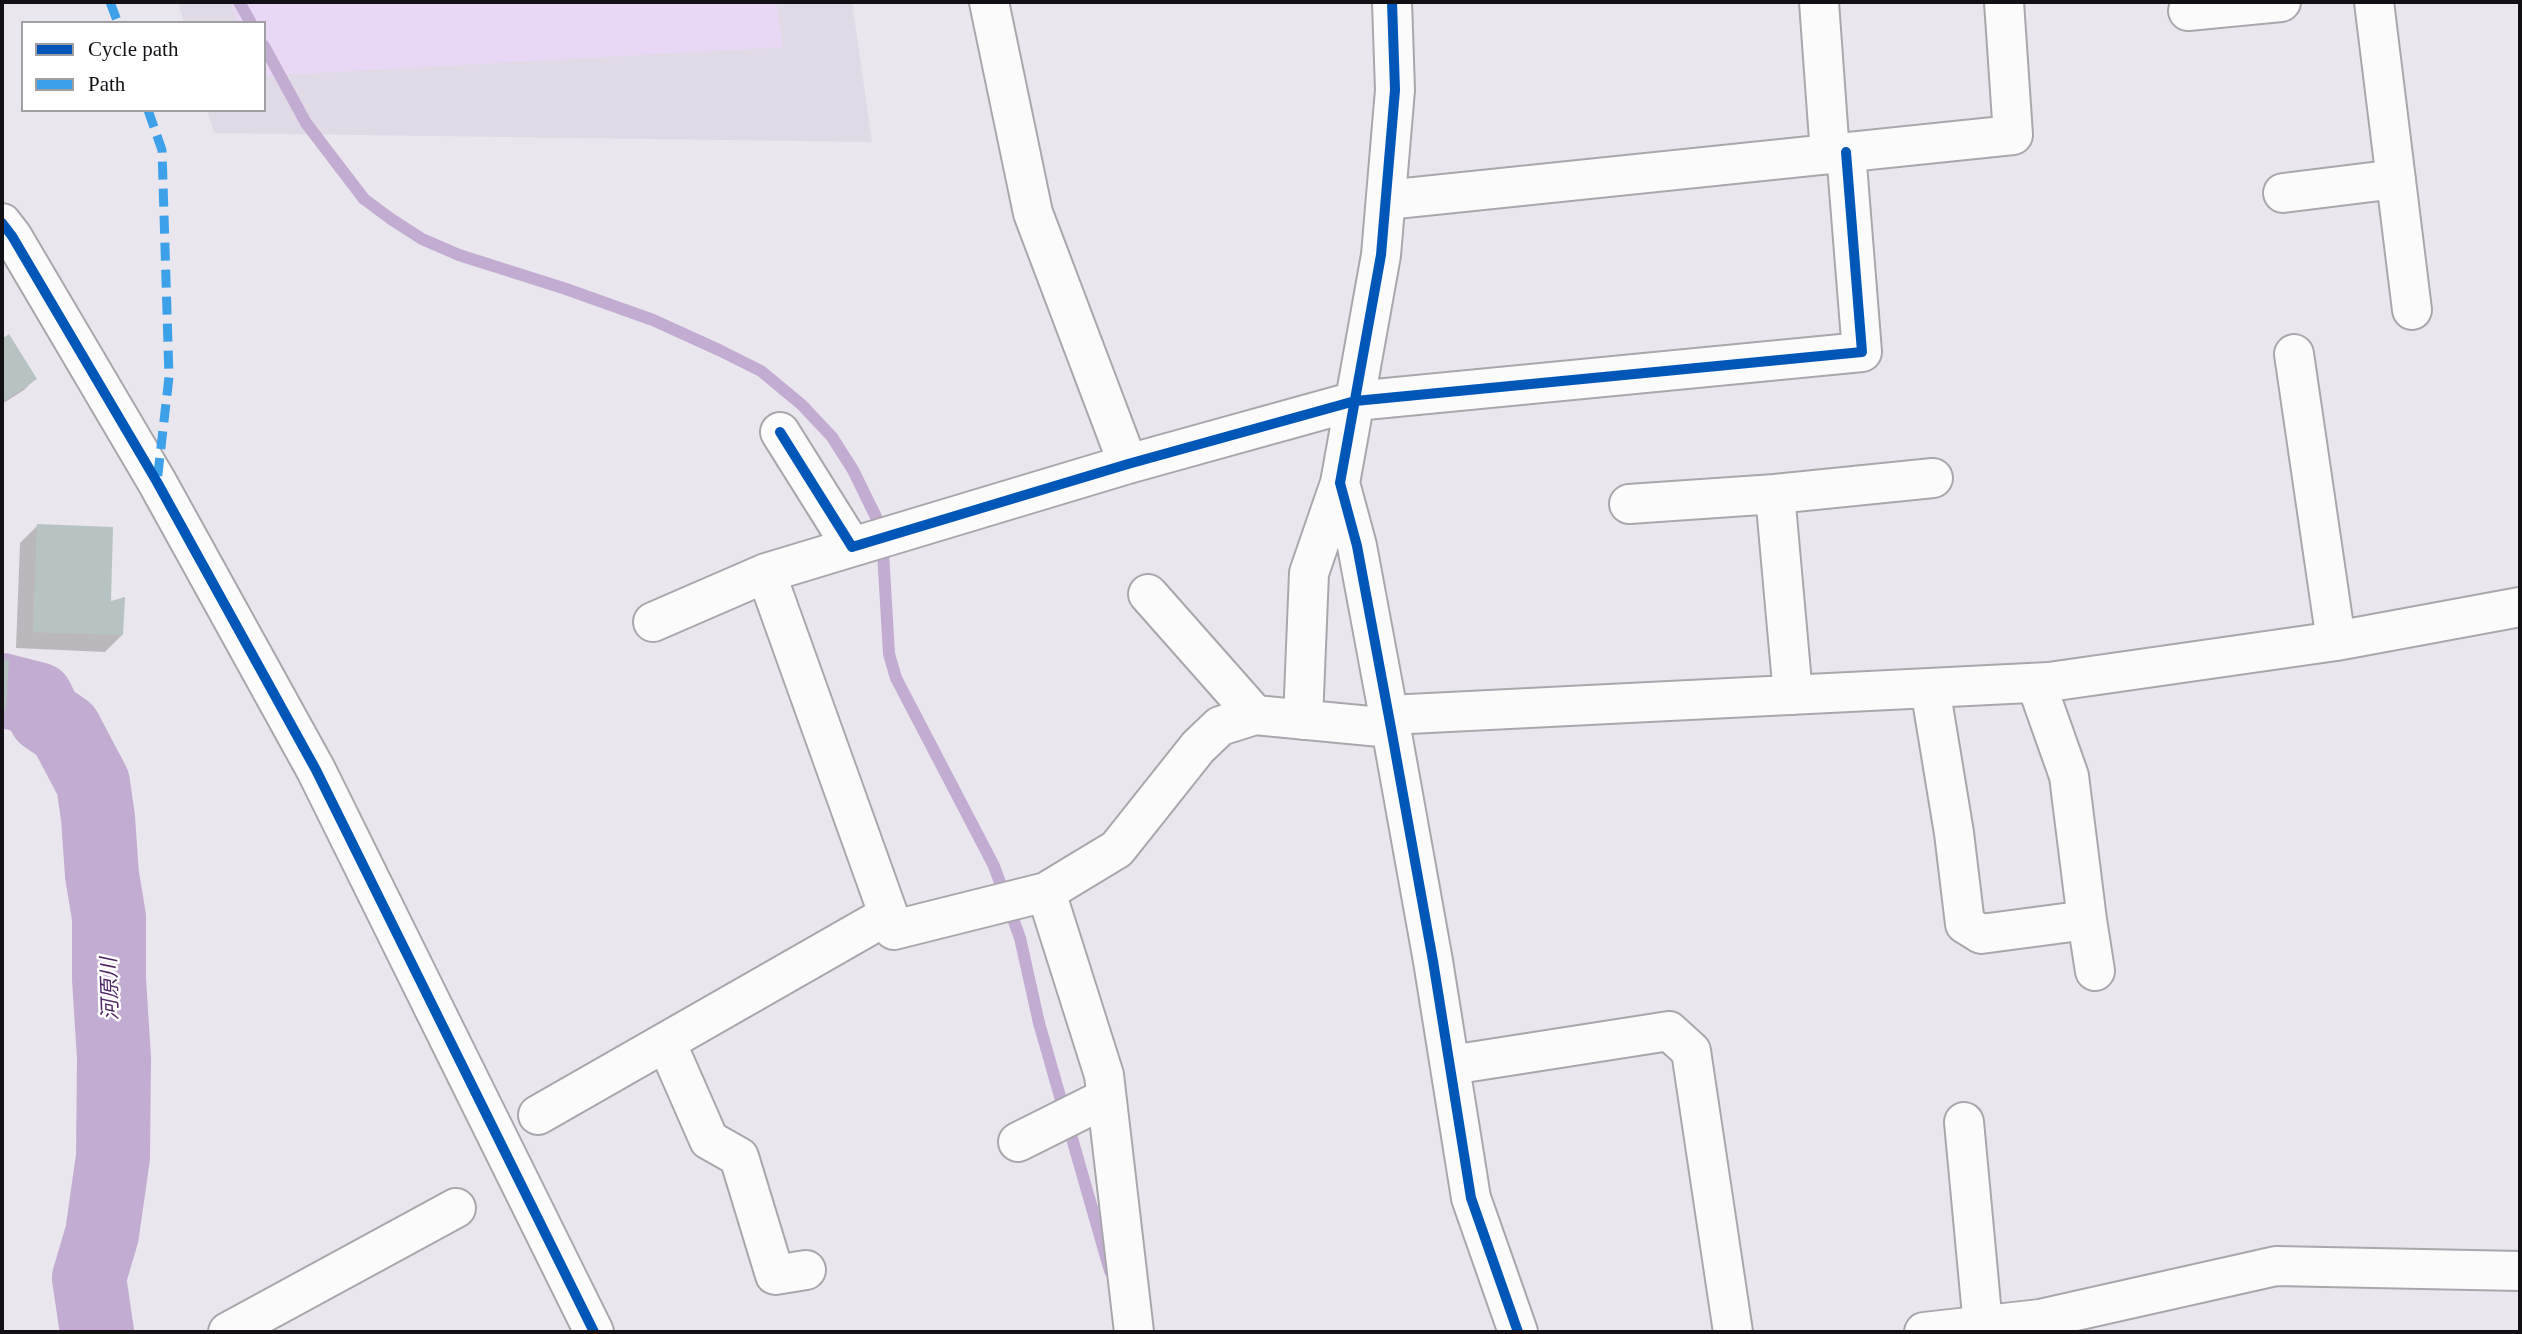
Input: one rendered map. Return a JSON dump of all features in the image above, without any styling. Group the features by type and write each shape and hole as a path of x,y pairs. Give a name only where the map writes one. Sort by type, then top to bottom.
{"street":[{"path":"989,2 1033,213 1128,464"},
{"path":"1303,720 1309,573 1340,483 1381,256 1395,90 1392,2"},
{"path":"653,622 766,573 1128,464 1355,401 1862,352 1819,2"},
{"path":"1386,200 2013,135 2004,2"},
{"path":"2188,11 2281,2"},
{"path":"2374,2 2412,310"},
{"path":"2283,193 2396,179"},
{"path":"2,223 157,482 316,770 594,1332"},
{"path":"2294,354 2336,641"},
{"path":"780,432 852,547"},
{"path":"1629,504 1775,494 1933,478"},
{"path":"1340,483 1357,546 1390,722 1451,1065 1471,1198 1518,1332"},
{"path":"1775,494 1793,695"},
{"path":"766,573 894,930 1046,892 1117,849 1198,747 1220,726 1255,715 1303,720 1390,722 1793,695 2036,683 2336,641 2520,607"},
{"path":"1148,594 1255,715"},
{"path":"2036,683 2069,776 2095,971"},
{"path":"1930,688 1954,833 1965,924 1981,934 2087,920"},
{"path":"1046,892 1104,1075 1134,1332"},
{"path":"538,1115 888,915"},
{"path":"1451,1065 1669,1031 1691,1051 1733,1332"},
{"path":"666,1042 709,1140 739,1157 775,1275 806,1270"},
{"path":"1018,1142 1106,1098"},
{"path":"1964,1122 1983,1326"},
{"path":"228,1332 456,1208"},
{"path":"1924,1332 1983,1326 2041,1326 2276,1266 2520,1271"}],"shaded area":[{"path":"178,2 852,2 872,142 214,133 208,112 266,112 266,21 183,21"},
{"path":"232,2 776,2 783,47 266,76 266,21 237,21"}],"building":[{"path":"9,334 37,379 2,402 2,339"},
{"path":"37,524 113,527 111,601 125,597 123,635 33,632"},
{"path":"2,659 9,660 6,710 2,710"}],"waterway":[{"path":"239,2 250,21"},
{"path":"266,50 306,123 364,199 391,219 422,239 459,255 653,320 719,350 761,371 802,405 832,437 853,470 876,517 883,552 889,654 896,678 994,866 1020,938 1039,1023 1110,1271"},
{"name":"河原川","path":"2,690 37,699 45,716 65,730 93,783 109,917 109,979 114,1058 113,1157 102,1234 89,1278 97,1332"}],"marked path":[{"path":"110,2 117,21"},
{"path":"149,112 162,150 169,377 157,482"}],"cycle path":[{"path":"1392,2 1395,90 1381,255 1340,483 1357,546 1391,728 1433,961 1471,1198 1518,1332"},
{"path":"780,432 852,547 1128,464 1355,401 1862,352 1846,152"},
{"path":"2,223 157,482 316,770 594,1332"}]}
